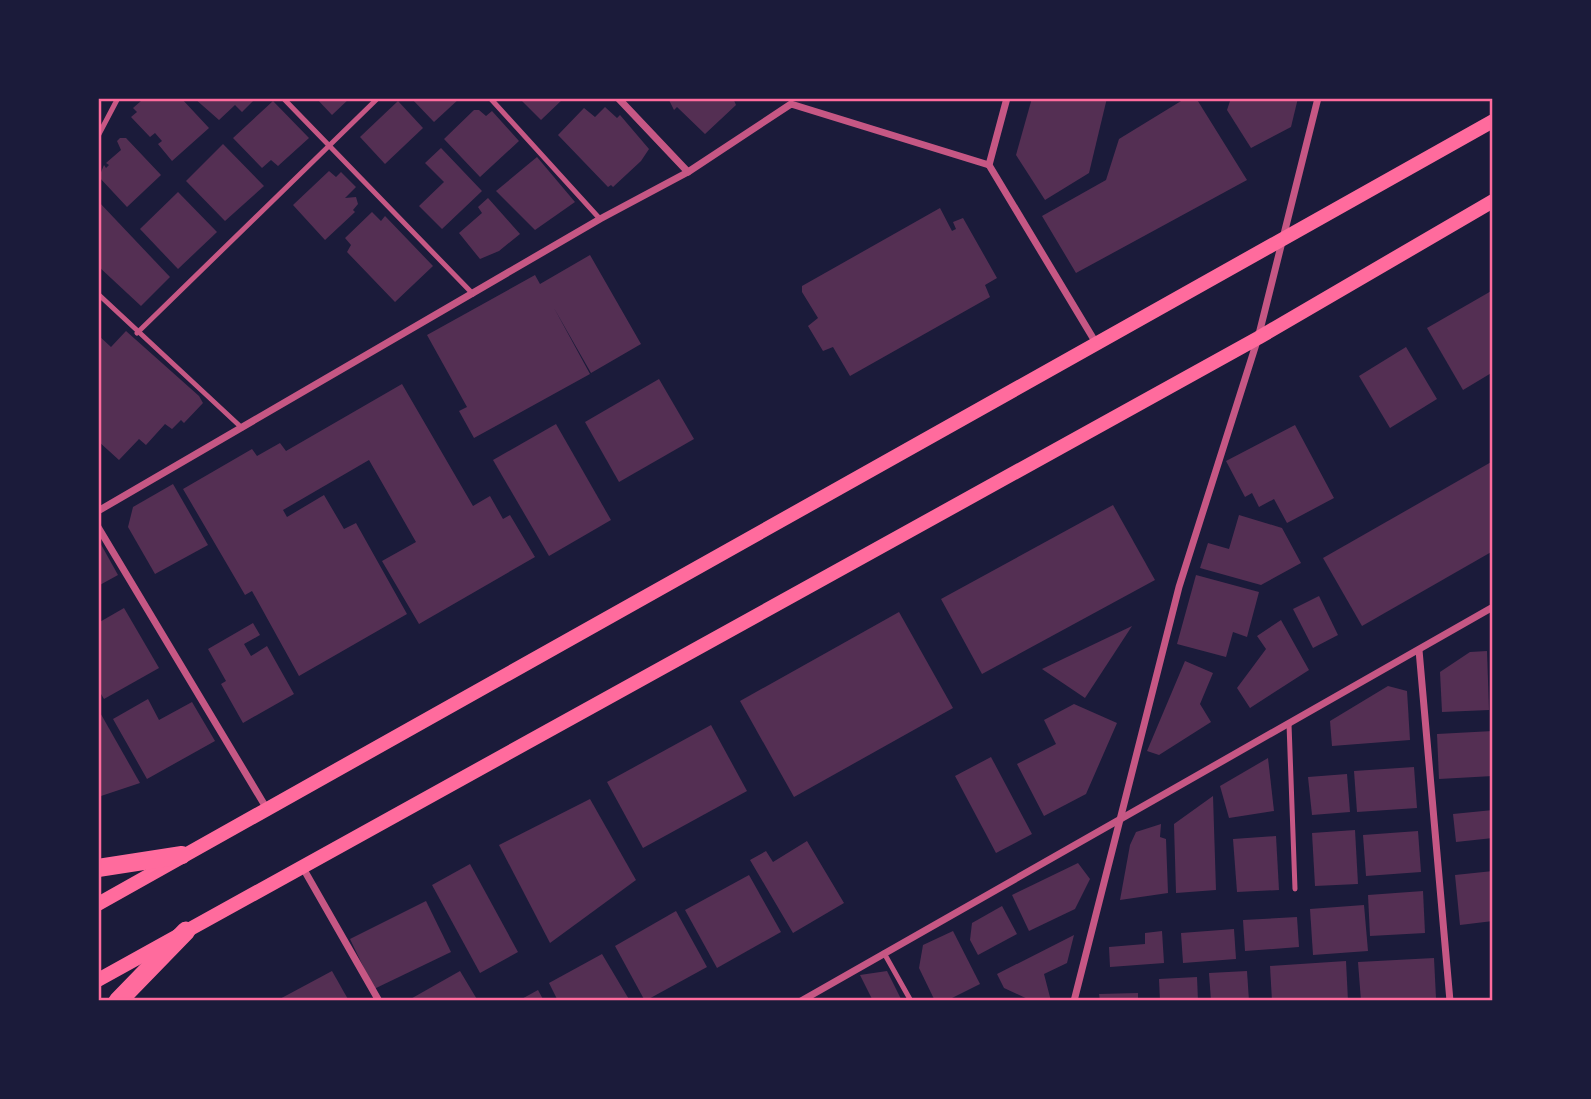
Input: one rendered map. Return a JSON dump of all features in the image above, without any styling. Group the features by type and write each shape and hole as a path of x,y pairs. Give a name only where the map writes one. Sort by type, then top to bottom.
{"highway":[{"path":"118,1001 186,931"}],"main road":[{"path":"98,904 1493,121"},
{"path":"98,980 1258,338 1493,201"},
{"path":"98,868 182,855"}],"street":[{"path":"618,98 688,172"},
{"path":"989,165 1006,98"},
{"path":"1074,1001 1179,587 1272,289 1318,98"},
{"path":"98,511 600,219 688,172 791,101 989,165 1096,343"},
{"path":"98,527 268,810"},
{"path":"801,1001 1493,607"},
{"path":"1419,650 1450,1001"},
{"path":"303,868 379,1001"}],"lane":[{"path":"98,136 118,98"},
{"path":"283,98 473,294"},
{"path":"137,332 330,148 378,98"},
{"path":"490,98 600,219"},
{"path":"98,294 242,428"},
{"path":"1289,723 1295,888"},
{"path":"884,953 911,1001"}],"building":[{"path":"139,98 181,98 209,128 172,161 158,144 162,141 155,133 150,137 131,117 137,112 133,108 141,101"},
{"path":"194,98 256,98 242,112 235,105 219,120"},
{"path":"316,98 350,98 332,115"},
{"path":"411,98 460,98 434,122"},
{"path":"519,98 564,98 541,120"},
{"path":"668,98 733,98 736,105 705,134 677,107 674,110"},
{"path":"1032,98 1107,98 1089,173 1045,200 1016,155"},
{"path":"1186,98 1196,98 1247,180 1076,273 1042,216 1106,180 1119,139"},
{"path":"1231,98 1298,98 1291,127 1251,148 1227,110"},
{"path":"273,101 309,138 278,166 271,160 262,168 233,138"},
{"path":"398,101 423,128 385,164 360,137"},
{"path":"605,107 617,118 620,115 649,149 641,161 613,187 608,187 558,135 584,108 595,117"},
{"path":"474,110 479,110 486,116 492,111 519,141 480,177 444,139"},
{"path":"126,138 161,175 127,207 99,177 104,165 106,168 109,165 106,163 121,150 117,141"},
{"path":"223,144 264,186 225,221 186,181"},
{"path":"441,148 482,191 442,229 419,206 444,182 425,163"},
{"path":"537,157 575,202 535,230 496,191"},
{"path":"329,171 336,177 341,172 356,187 345,198 356,197 358,204 353,210 355,212 325,240 293,205"},
{"path":"178,192 217,232 178,269 140,229"},
{"path":"488,198 520,234 499,251 480,259 459,233 482,213 478,207"},
{"path":"98,201 170,277 141,306 98,266"},
{"path":"940,208 952,231 956,229 953,222 963,218 997,278 985,285 990,297 850,376 833,347 823,351 808,326 818,318 802,292 802,286"},
{"path":"372,212 381,221 385,216 433,266 395,302 347,252 351,245 345,238"},
{"path":"590,255 641,344 591,373 554,308 590,374 474,438 459,411 467,407 427,335 535,275 540,284"},
{"path":"1493,290 1493,372 1463,390 1427,328"},
{"path":"126,331 199,396 203,403 184,423 181,420 172,429 165,424 146,445 139,439 119,460 98,441 98,335 111,347"},
{"path":"1406,347 1437,399 1390,428 1359,376"},
{"path":"659,379 694,439 619,482 585,422"},
{"path":"402,384 473,506 490,496 503,519 510,515 535,557 419,624 382,561 416,542 369,460 283,510 287,517 324,495 344,529 356,523 407,614 299,676 252,591 245,595 183,489 252,449 257,456 280,443 286,451"},
{"path":"556,424 611,520 549,556 493,460"},
{"path":"1295,425 1334,498 1287,523 1274,499 1259,507 1252,493 1245,497 1226,461"},
{"path":"1493,461 1493,551 1362,626 1323,558"},
{"path":"173,484 208,545 155,574 128,527 133,507"},
{"path":"1113,505 1155,580 982,674 941,599"},
{"path":"1239,515 1282,528 1301,563 1261,585 1200,568 1208,543 1229,549"},
{"path":"98,539 118,575 98,586"},
{"path":"1196,575 1259,592 1247,637 1233,632 1226,657 1177,644"},
{"path":"1319,596 1338,635 1313,648 1293,609"},
{"path":"124,608 159,668 104,699 98,689 98,623"},
{"path":"899,612 953,708 794,797 740,701"},
{"path":"1281,620 1309,670 1250,708 1237,688 1266,649 1257,636"},
{"path":"253,623 260,635 244,644 251,656 267,646 294,694 243,723 221,684 226,681 208,649"},
{"path":"1132,626 1085,698 1042,669"},
{"path":"1487,651 1489,710 1442,712 1440,672 1470,652"},
{"path":"1185,661 1213,673 1200,704 1211,722 1159,755 1147,751"},
{"path":"1388,686 1407,691 1410,740 1332,746 1330,721"},
{"path":"148,699 159,720 192,702 215,741 147,779 113,719"},
{"path":"1074,704 1117,723 1086,794 1044,816 1017,764 1056,744 1044,720"},
{"path":"98,709 140,783 98,797"},
{"path":"711,725 747,791 643,848 607,782"},
{"path":"1493,731 1493,776 1439,779 1437,734"},
{"path":"991,757 1032,834 996,853 955,776"},
{"path":"1268,758 1274,811 1229,818 1220,786"},
{"path":"1414,767 1417,808 1357,812 1354,771"},
{"path":"1347,774 1350,812 1312,815 1308,777"},
{"path":"1213,796 1216,890 1176,893 1174,824"},
{"path":"590,799 636,880 550,943 499,845"},
{"path":"1493,810 1493,838 1456,842 1453,814"},
{"path":"1161,824 1160,837 1166,839 1168,893 1120,900 1130,845 1136,832"},
{"path":"1355,830 1358,884 1315,886 1312,833"},
{"path":"1418,831 1421,872 1366,876 1363,835"},
{"path":"1276,836 1279,890 1237,892 1233,839"},
{"path":"807,841 844,903 793,933 750,860 766,851 773,862"},
{"path":"1078,863 1090,879 1075,909 1029,931 1012,895"},
{"path":"470,864 518,952 480,973 432,885"},
{"path":"1493,871 1493,921 1460,925 1455,875"},
{"path":"749,875 781,932 717,968 685,910"},
{"path":"1423,891 1425,933 1370,936 1368,895"},
{"path":"426,901 451,952 374,989 350,939"},
{"path":"1364,905 1368,951 1313,955 1310,909"},
{"path":"1002,906 1017,934 978,955 970,940 972,923"},
{"path":"676,911 707,967 645,1001 615,946"},
{"path":"1297,917 1299,947 1245,951 1243,920"},
{"path":"1234,929 1236,959 1183,963 1181,933"},
{"path":"953,931 980,984 946,1001 935,1001 919,968 923,945"},
{"path":"1162,931 1164,963 1110,967 1109,947 1145,944 1145,933"},
{"path":"1074,935 1067,963 1044,974 1051,1001 1032,1001 1004,988 997,974"},
{"path":"602,954 630,1001 558,1001 549,983"},
{"path":"1434,958 1436,998 1361,1001 1358,962"},
{"path":"1346,961 1348,1001 1272,1001 1270,966"},
{"path":"332,971 349,1001 276,1001"},
{"path":"460,971 478,1001 407,1001"},
{"path":"887,971 902,1001 873,1001 860,975"},
{"path":"1247,971 1249,1001 1211,1001 1209,973"},
{"path":"1197,977 1198,1001 1160,1001 1159,979"},
{"path":"538,990 544,1001 518,1001"},
{"path":"1138,993 1138,1001 1100,1001 1099,994"}]}
